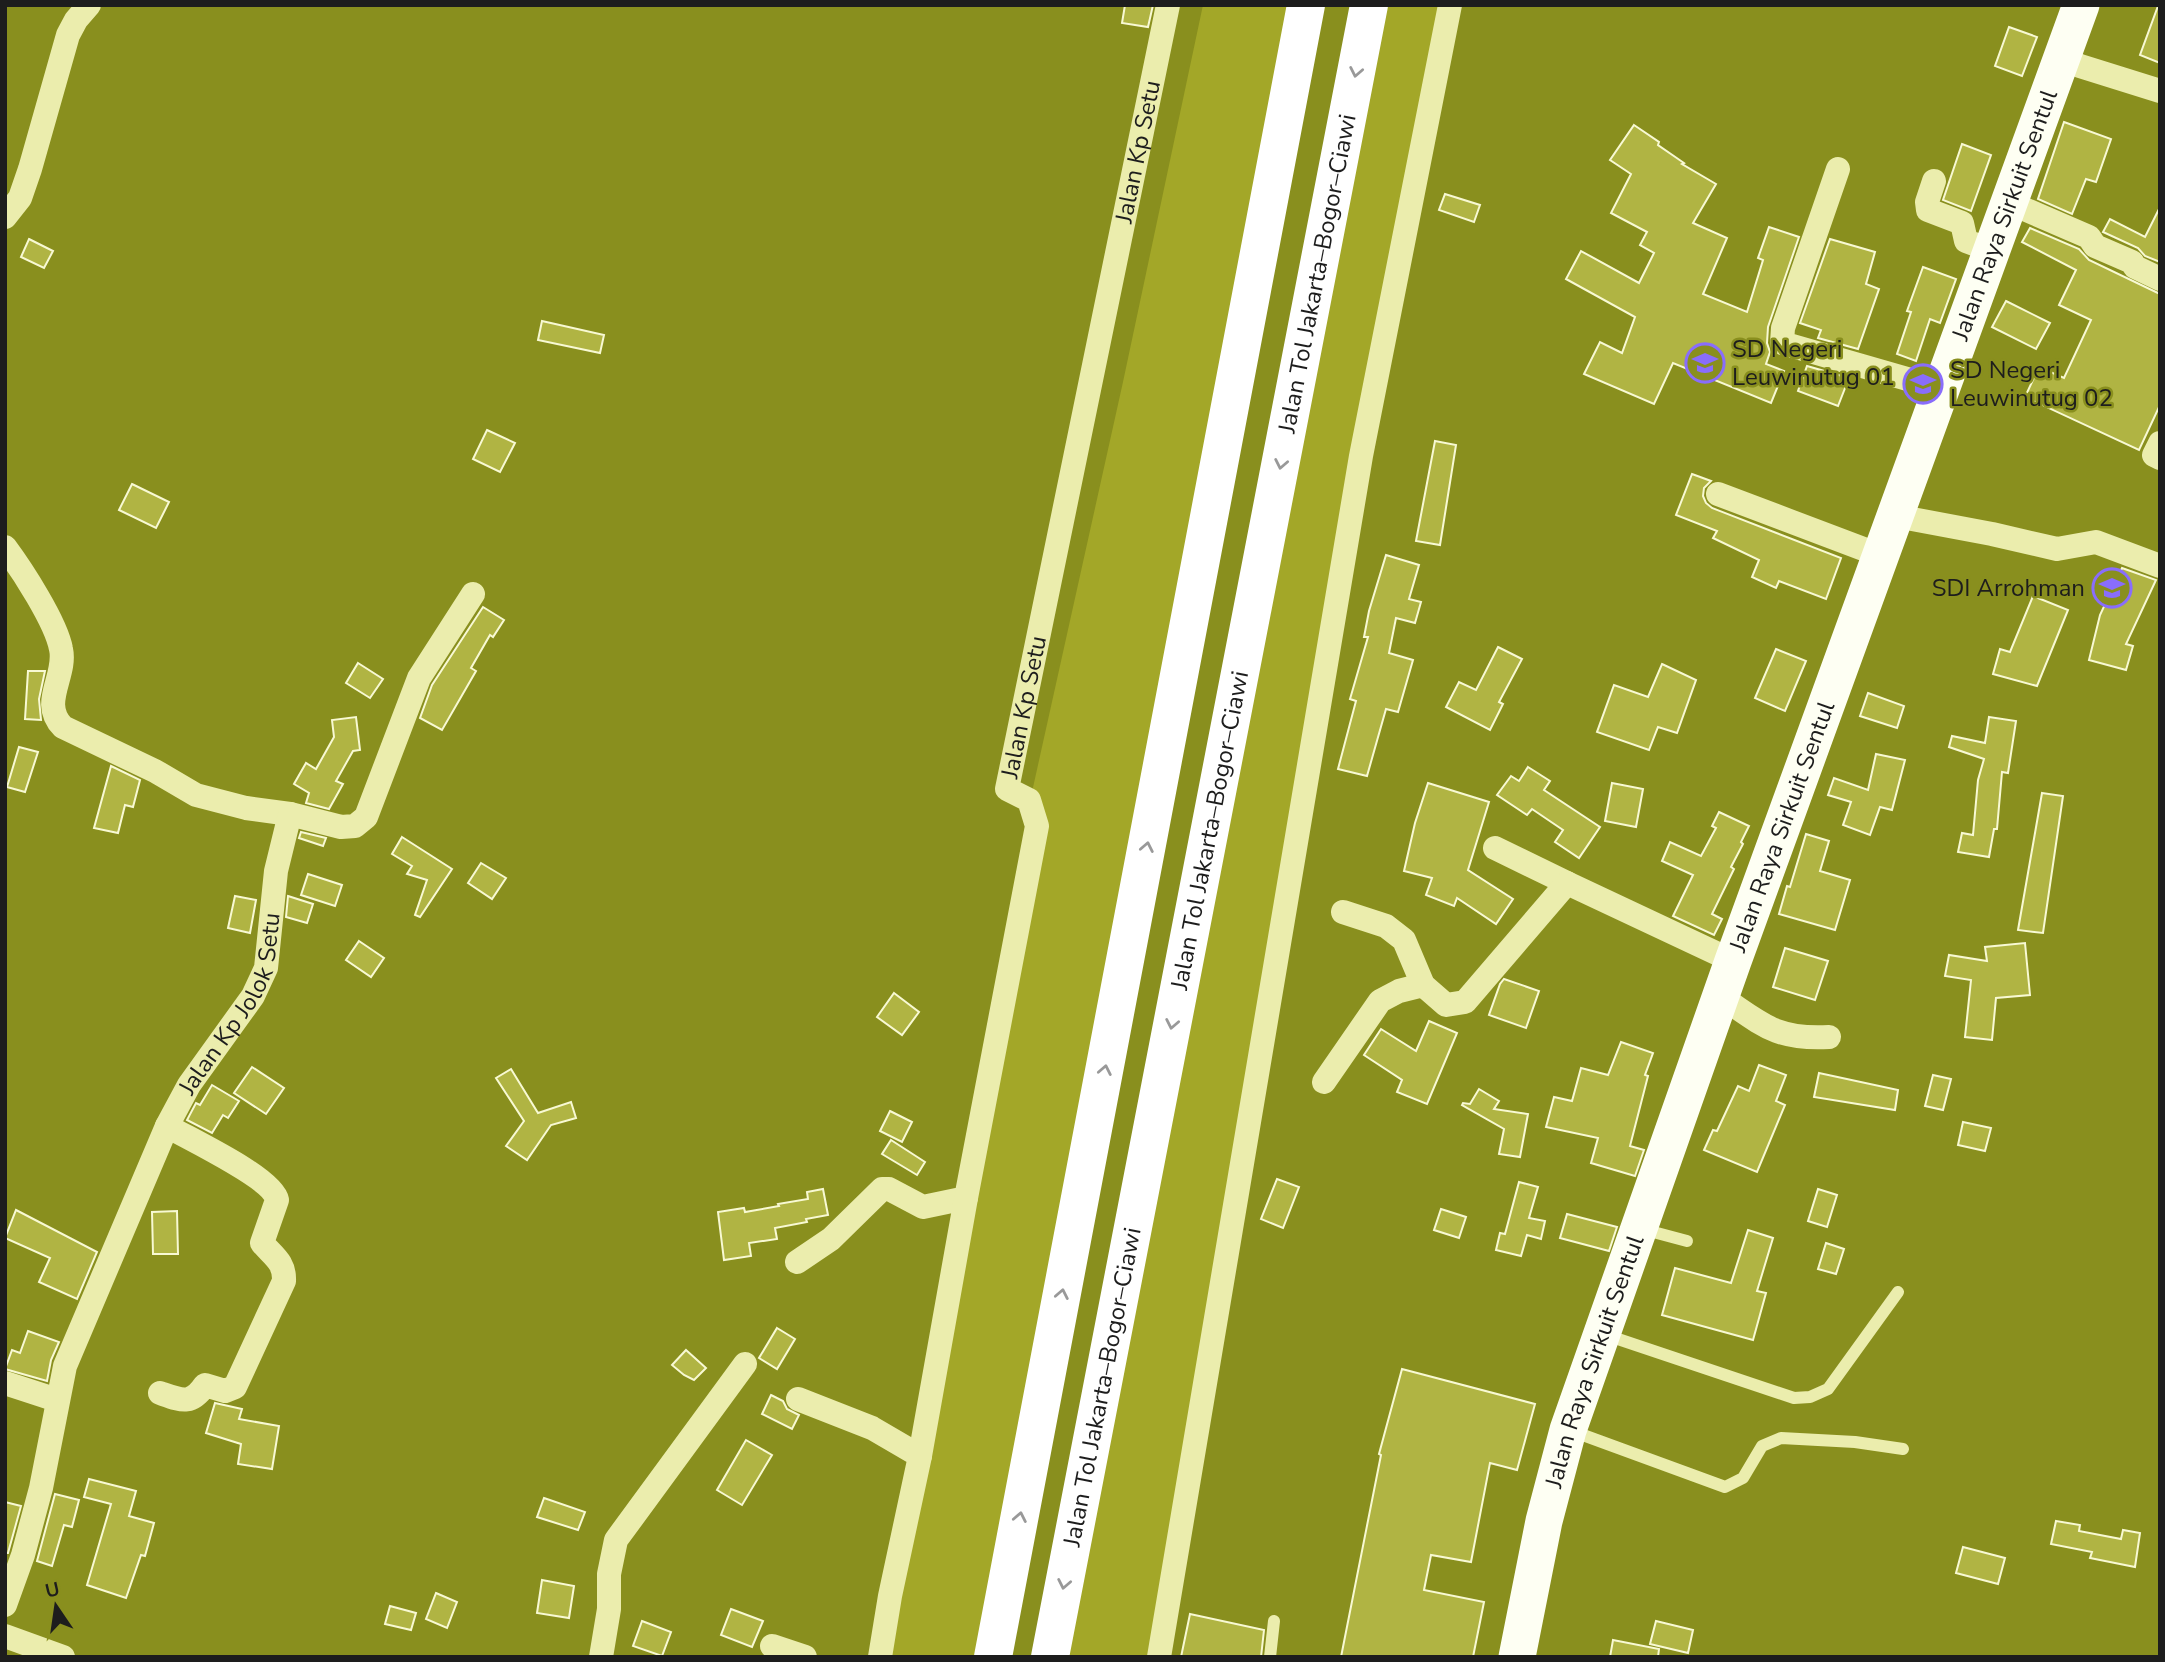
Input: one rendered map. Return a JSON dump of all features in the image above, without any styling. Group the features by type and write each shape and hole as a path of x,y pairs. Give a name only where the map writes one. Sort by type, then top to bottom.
{"highway":[{"path":"993,1657 1306,5"},
{"name":"Jalan Tol Jakarta–Bogor–Ciawi","path":"1050,1657 1369,5"}],"main road":[{"name":"Jalan Raya Sirkuit Sentul","path":"1517,1657 1545,1521 1568,1430 1720,996 2081,5"}],"street":[{"path":"5,217 14,207 23,188 68,35 89,5"},
{"name":"Jalan Kp Setu","path":"965,1198 1037,827 1029,800 1007,789 1168,5"},
{"path":"1159,1657 1362,456 1450,5"},
{"path":"2062,58 2160,91"},
{"path":"1838,169 1780,336 1782,343 1941,389"},
{"path":"1934,181 1927,202 1928,210 1962,223 1966,240 1990,250"},
{"path":"2008,202 2089,237 2095,246 2132,262 2135,267 2160,279"},
{"path":"2160,443 2154,455 2160,458"},
{"path":"1718,494 1882,556"},
{"path":"1896,516 2057,549 2096,542 2160,566"},
{"path":"5,548 33,590 61,649 61,666 52,709 55,720 63,727 155,771 196,795 341,827 355,826 366,817 419,678 473,594"},
{"name":"Jalan Kp Jolok Setu","path":"5,1605 23,1555 41,1488 65,1366 167,1126 189,1085 261,983 269,953 276,871 290,814"},
{"path":"1494,848 1733,961"},
{"path":"1343,912 1386,926 1404,940 1423,985 1446,1005 1465,1002 1567,883"},
{"path":"1324,1082 1380,1001 1399,991 1423,985"},
{"path":"1720,996 1781,1034 1805,1038 1829,1037"},
{"path":"160,1393 190,1399 199,1396 205,1385 225,1391 235,1387 285,1274 280,1261 262,1243 277,1200 271,1187 167,1126"},
{"path":"797,1262 831,1239 883,1189 889,1189 923,1207 965,1198 920,1456 880,1657"},
{"path":"601,1657 609,1609 609,1574 616,1540 745,1364"},
{"path":"5,1383 57,1401"},
{"path":"798,1399 872,1428 920,1456"},
{"path":"5,1636 63,1657"},
{"path":"772,1646 805,1657"}],"lane":[{"path":"1639,1228 1687,1241"},
{"path":"1601,1334 1794,1398 1810,1397 1828,1389 1898,1292"},
{"path":"1568,1430 1725,1487 1743,1478 1762,1446 1781,1438 1855,1442 1903,1449"},
{"path":"1270,1657 1274,1620"}],"shaded area":[{"path":"1203,5 1306,5 993,1657 880,1657 1030,801"},
{"path":"1369,5 1451,5 1159,1657 1051,1657"}],"building":[{"path":"1125,5 1153,5 1148,27 1122,23"},
{"path":"2160,6 2160,63 2140,55"},
{"path":"2009,27 2037,37 2022,76 1995,66"},
{"path":"2064,122 2111,139 2096,182 2086,179 2072,214 2038,199"},
{"path":"1634,125 1659,142 1658,145 1684,163 1682,164 1716,184 1693,223 1727,238 1703,294 1747,312 1763,260 1758,258 1769,227 1799,237 1768,327 1767,343 1770,352 1766,364 1784,371 1771,403 1673,363 1654,404 1584,374 1600,342 1622,353 1635,317 1566,279 1581,251 1639,283 1654,253 1640,245 1647,232 1611,213 1631,174 1610,160"},
{"path":"1962,144 1991,155 1971,211 1943,200"},
{"path":"1445,194 1480,205 1474,222 1439,210"},
{"path":"2160,207 2160,262 2145,256 2138,248 2103,232 2110,219 2145,237"},
{"path":"2030,228 2079,249 2089,260 2160,294 2160,405 2139,450 2025,397 2039,367 2064,378 2091,320 2059,305 2076,270 2022,242"},
{"path":"29,239 53,251 44,268 21,257"},
{"path":"1830,239 1875,252 1866,284 1879,289 1858,349 1818,338 1821,330 1800,323"},
{"path":"1923,267 1956,279 1940,323 1930,319 1916,361 1897,354 1911,312 1907,311"},
{"path":"2006,301 2050,323 2036,349 1992,327"},
{"path":"542,321 604,335 600,353 538,340"},
{"path":"1807,366 1849,378 1838,406 1798,391"},
{"path":"487,430 515,443 500,472 473,459"},
{"path":"1435,441 1456,445 1440,545 1416,541"},
{"path":"1692,474 1711,481 1704,488 1703,496 1712,508 1841,558 1826,599 1779,581 1776,588 1752,577 1759,560 1713,538 1717,531 1676,515"},
{"path":"132,484 169,502 156,528 119,510"},
{"path":"1386,555 1419,565 1409,599 1421,602 1415,623 1396,618 1389,653 1413,660 1398,712 1386,709 1367,776 1338,769 1356,701 1350,699 1368,637 1364,637 1369,611"},
{"path":"2122,568 2156,580 2126,644 2133,646 2126,670 2089,660 2100,615"},
{"path":"2033,596 2068,610 2037,686 1993,674 2000,649 2010,652"},
{"path":"483,607 504,620 493,637 490,635 471,668 476,671 442,730 420,718 432,685"},
{"path":"1498,647 1522,659 1499,702 1503,704 1490,730 1446,707 1459,682 1476,690"},
{"path":"1776,649 1806,661 1785,711 1755,698"},
{"path":"358,663 383,679 370,698 346,683"},
{"path":"1662,664 1696,680 1677,733 1658,727 1649,750 1597,732 1614,685 1648,697"},
{"path":"28,671 45,671 39,699 41,720 25,719"},
{"path":"1868,693 1904,706 1897,728 1860,716"},
{"path":"356,717 360,750 353,751 336,781 343,784 329,809 306,803 309,793 294,784 306,763 316,769 334,737 332,720"},
{"path":"1989,717 2016,721 2008,773 2002,772 1997,829 1994,829 1989,857 1958,852 1962,833 1973,835 1978,780 1984,759 1949,747 1952,736 1985,743"},
{"path":"19,747 38,752 25,792 7,787"},
{"path":"1876,754 1905,760 1892,810 1880,807 1870,835 1843,825 1851,802 1828,795 1834,778 1868,790"},
{"path":"111,766 140,780 133,807 125,805 118,833 94,828"},
{"path":"1528,767 1550,781 1544,790 1600,827 1579,858 1555,842 1563,830 1532,809 1527,815 1497,795 1511,776 1519,781"},
{"path":"1428,783 1489,802 1468,870 1513,899 1496,924 1457,898 1454,906 1426,895 1432,878 1404,871"},
{"path":"1612,783 1643,789 1636,827 1605,821"},
{"path":"2042,793 2063,796 2043,933 2018,930"},
{"path":"1719,812 1749,826 1731,867 1734,869 1712,914 1722,919 1714,935 1673,916 1693,875 1662,861 1670,842 1701,856 1716,828 1712,826"},
{"path":"301,832 326,838 323,846 299,838"},
{"path":"1806,834 1829,841 1820,871 1850,880 1835,930 1779,914"},
{"path":"402,837 452,869 420,917 415,915 427,880 407,874 412,866 392,854"},
{"path":"481,863 506,878 492,899 468,883"},
{"path":"308,874 342,885 335,906 301,895"},
{"path":"235,896 256,900 250,933 228,928"},
{"path":"288,896 313,904 307,923 286,917"},
{"path":"359,941 384,958 371,977 346,960"},
{"path":"2025,943 2030,995 1996,998 1992,1040 1965,1037 1971,980 1945,976 1949,955 1987,961 1985,947"},
{"path":"1785,948 1828,961 1815,1000 1773,987"},
{"path":"1504,979 1539,991 1526,1028 1489,1015"},
{"path":"894,993 919,1012 902,1035 877,1017"},
{"path":"1429,1021 1457,1033 1427,1104 1397,1092 1402,1080 1364,1055 1381,1029 1416,1051"},
{"path":"1621,1042 1653,1053 1645,1075 1648,1076 1630,1146 1644,1150 1635,1176 1591,1163 1598,1138 1546,1127 1554,1097 1572,1101 1581,1068 1608,1075"},
{"path":"1759,1065 1786,1075 1776,1101 1785,1105 1757,1172 1704,1150 1713,1130 1717,1131 1738,1086 1749,1091"},
{"path":"252,1067 284,1088 266,1114 234,1093"},
{"path":"511,1069 538,1113 571,1102 576,1118 551,1125 527,1160 506,1146 524,1121 496,1078"},
{"path":"1819,1073 1898,1090 1895,1110 1814,1097"},
{"path":"1933,1075 1951,1079 1943,1110 1925,1106"},
{"path":"212,1085 239,1101 228,1118 223,1115 212,1133 187,1120 196,1103 200,1105"},
{"path":"1479,1089 1499,1101 1494,1109 1528,1114 1520,1157 1499,1154 1504,1129 1462,1105 1470,1104"},
{"path":"890,1111 912,1122 902,1142 880,1131"},
{"path":"1963,1122 1991,1128 1985,1151 1958,1145"},
{"path":"891,1140 925,1162 917,1175 882,1154"},
{"path":"1277,1179 1299,1187 1283,1228 1261,1219"},
{"path":"1519,1182 1538,1187 1529,1218 1545,1221 1541,1239 1527,1235 1521,1256 1496,1250 1500,1233 1505,1234"},
{"path":"823,1189 828,1215 775,1228 777,1239 749,1243 751,1256 724,1260 718,1212 744,1208 745,1212 779,1206 778,1204 808,1199 807,1192"},
{"path":"1818,1189 1837,1195 1827,1227 1808,1221"},
{"path":"1441,1209 1466,1217 1459,1238 1434,1230"},
{"path":"16,1210 97,1252 77,1299 39,1282 50,1258 5,1238"},
{"path":"177,1211 178,1254 153,1254 152,1212"},
{"path":"1567,1214 1617,1227 1609,1251 1560,1238"},
{"path":"1748,1230 1773,1238 1757,1291 1766,1293 1753,1340 1662,1315 1675,1268 1731,1283"},
{"path":"1826,1243 1844,1249 1836,1274 1818,1269"},
{"path":"777,1328 795,1339 777,1369 759,1358"},
{"path":"28,1331 59,1342 51,1360 47,1381 5,1369 12,1350 20,1353"},
{"path":"686,1350 706,1368 694,1380 672,1365"},
{"path":"1402,1369 1535,1404 1517,1470 1490,1463 1471,1562 1431,1555 1424,1590 1484,1602 1473,1657 1341,1657 1381,1455 1379,1454"},
{"path":"771,1395 799,1415 792,1429 762,1414"},
{"path":"215,1403 242,1409 239,1419 279,1426 272,1469 238,1464 241,1444 206,1433"},
{"path":"746,1440 772,1455 742,1505 717,1490"},
{"path":"89,1479 136,1491 129,1516 154,1523 145,1556 141,1555 126,1598 87,1585 111,1504 84,1497"},
{"path":"55,1494 79,1500 72,1527 64,1525 52,1566 37,1561"},
{"path":"544,1498 585,1512 578,1530 537,1517"},
{"path":"5,1502 21,1506 8,1553 5,1553"},
{"path":"2056,1521 2080,1525 2079,1531 2121,1539 2123,1530 2140,1533 2135,1567 2090,1558 2092,1552 2051,1544"},
{"path":"1963,1547 2005,1558 1998,1584 1956,1573"},
{"path":"542,1580 574,1586 569,1618 537,1613"},
{"path":"436,1593 457,1602 447,1628 426,1619"},
{"path":"390,1606 416,1613 411,1630 385,1624"},
{"path":"731,1609 763,1621 752,1647 721,1635"},
{"path":"1190,1614 1264,1630 1261,1657 1181,1657"},
{"path":"642,1621 671,1632 662,1656 633,1646"},
{"path":"1656,1621 1693,1630 1688,1653 1650,1644"},
{"path":"1613,1640 1659,1649 1658,1657 1610,1657"}],"place":[{"name":"SD Negeri Leuwinutug 01","path":"1705,363"},
{"name":"SD Negeri Leuwinutug 02","path":"1923,384"},
{"name":"SDI Arrohman","path":"2112,588"}]}
